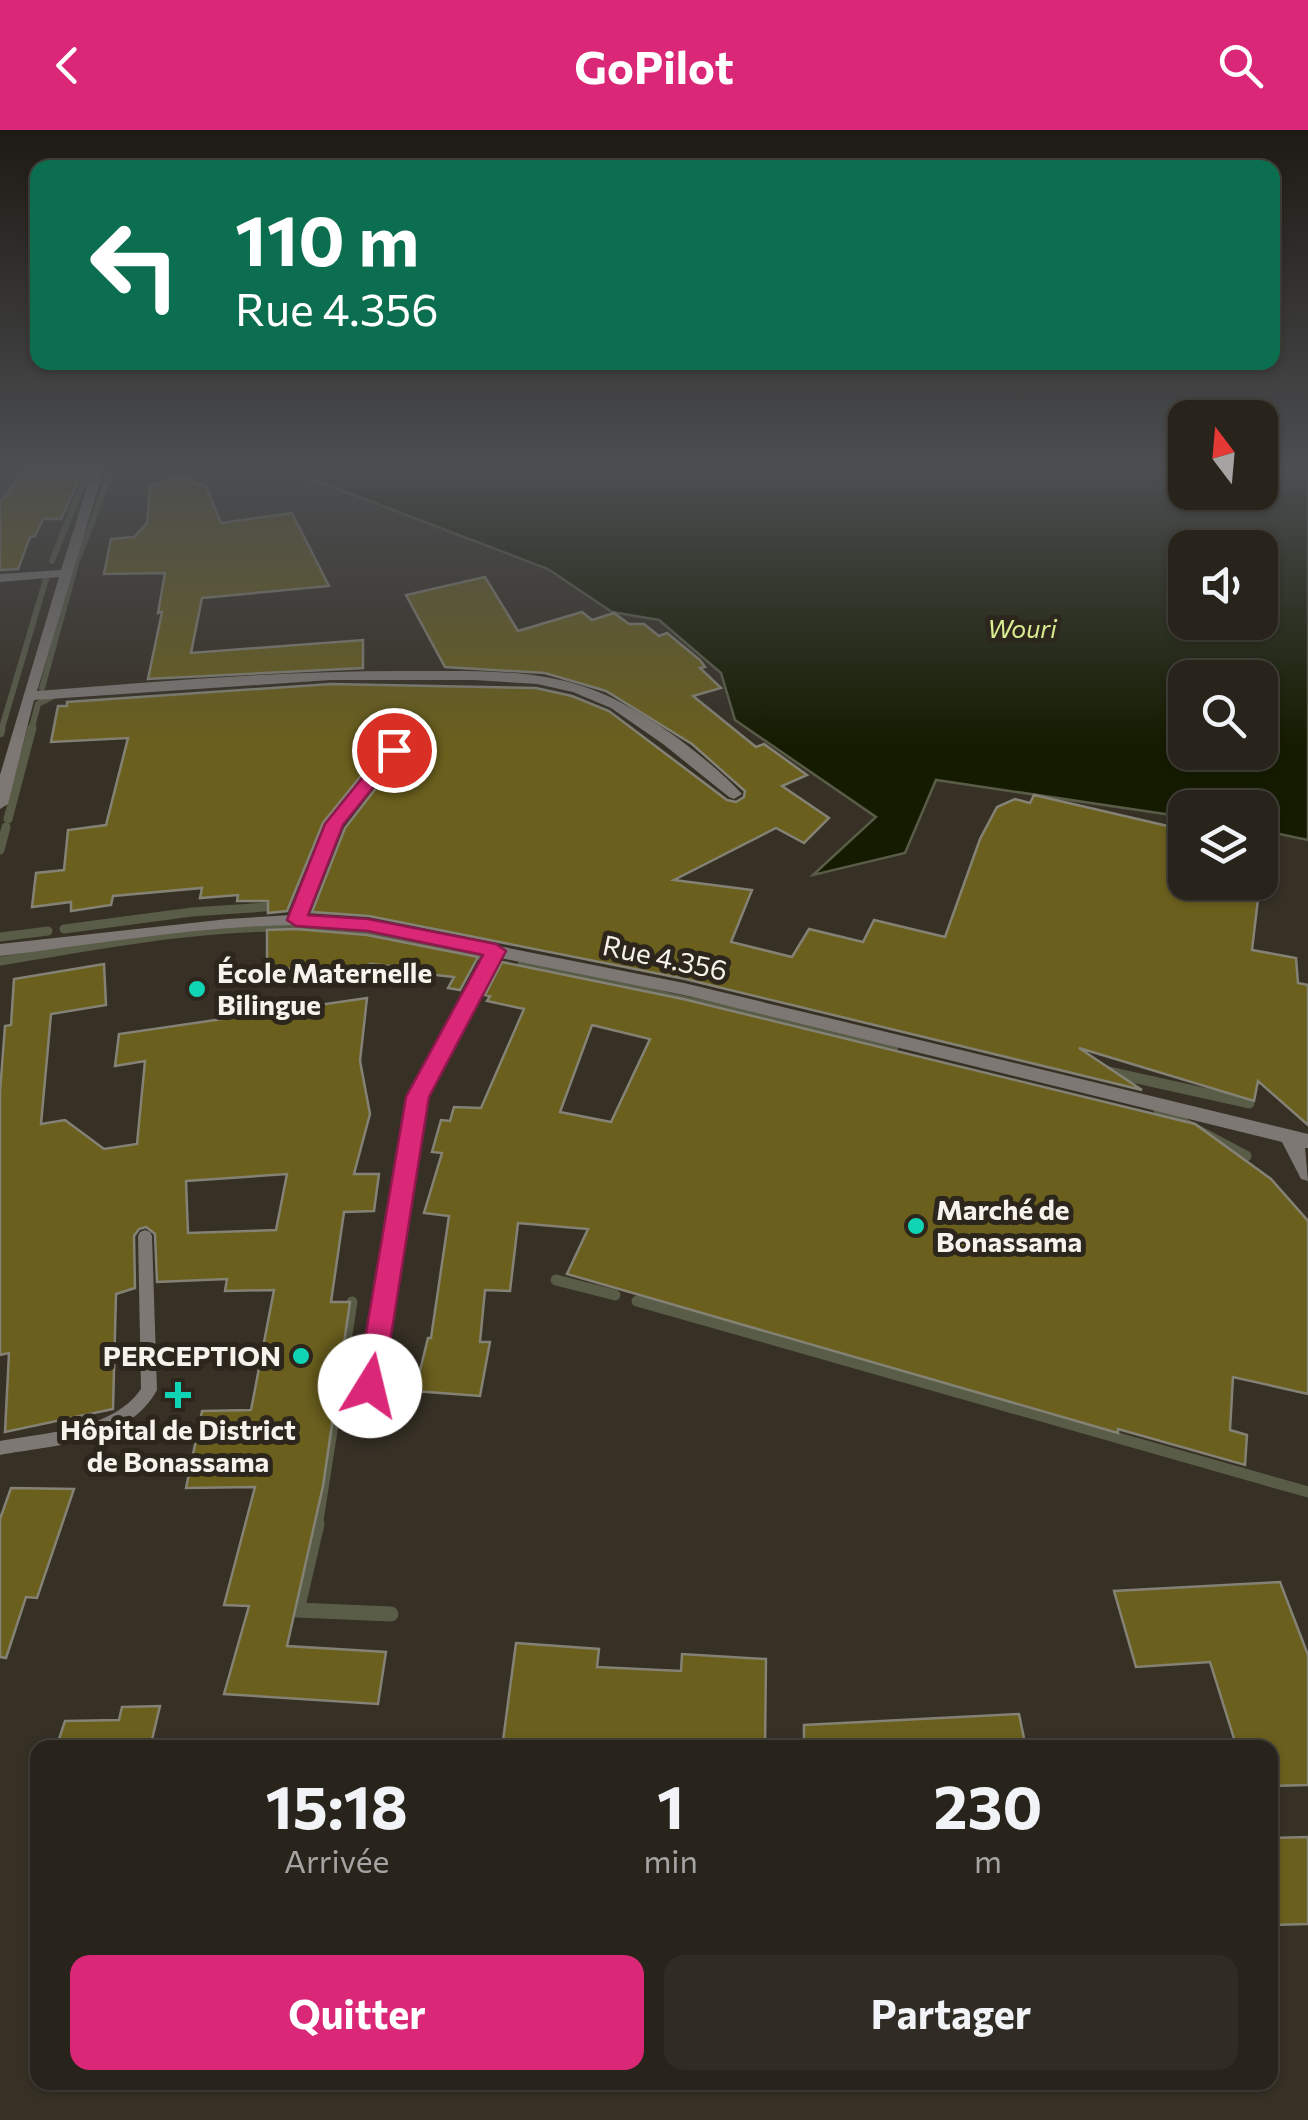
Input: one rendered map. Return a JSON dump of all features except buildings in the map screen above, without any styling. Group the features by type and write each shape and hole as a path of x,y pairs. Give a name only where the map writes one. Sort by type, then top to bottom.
{"street":[{"path":"0,804 69,561"},
{"path":"0,578 65,573"},
{"path":"28,696 353,673 520,678 578,690 629,712 734,794"},
{"path":"296,920 334,824 394,750"},
{"name":"Rue 4.356","path":"0,950 228,924 296,920 368,925 684,990 1299,1139"},
{"path":"370,1386 418,1097 496,951"},
{"path":"1299,1139 1308,1172"}],"lane":[{"path":"0,1448 122,1421 145,1402 149,1390 145,1236"}],"water":[{"name":"Wouri","path":"527,561 1168,561 1168,640 1278,640 1278,561 1308,561 1308,840 1278,834 1278,790 1168,790 1168,814 936,780 905,853 813,875 876,817 735,720 721,673 659,620 612,612 548,569"}],"waterway":[{"path":"42,688 76,564"},
{"path":"1,731 46,579"},
{"path":"31,731 38,704 57,694"},
{"path":"0,733 1,728"},
{"path":"8,819 32,728"},
{"path":"0,850 6,827"},
{"path":"64,929 192,912 281,906"},
{"path":"0,961 180,933 290,927 364,933 487,957"},
{"path":"0,937 48,931"},
{"path":"522,964 894,1047"},
{"path":"1108,1072 1120,1075"},
{"path":"1109,1072 1249,1103"},
{"path":"1159,1110 1246,1156"},
{"path":"556,1280 615,1295"},
{"path":"637,1301 1308,1492"},
{"path":"317,1527 352,1302"},
{"path":"317,1524 297,1610 391,1614"}],"place":[{"name":"École Maternelle Bilingue","path":"197,989"},
{"name":"Marché de Bonassama","path":"916,1226"},
{"name":"PERCEPTION","path":"301,1356"},
{"name":"Hôpital de District de Bonassama","path":"178,1395"}],"route":[{"path":"370,1386 418,1097 496,951 368,925 296,920 334,824 394,750"}]}
